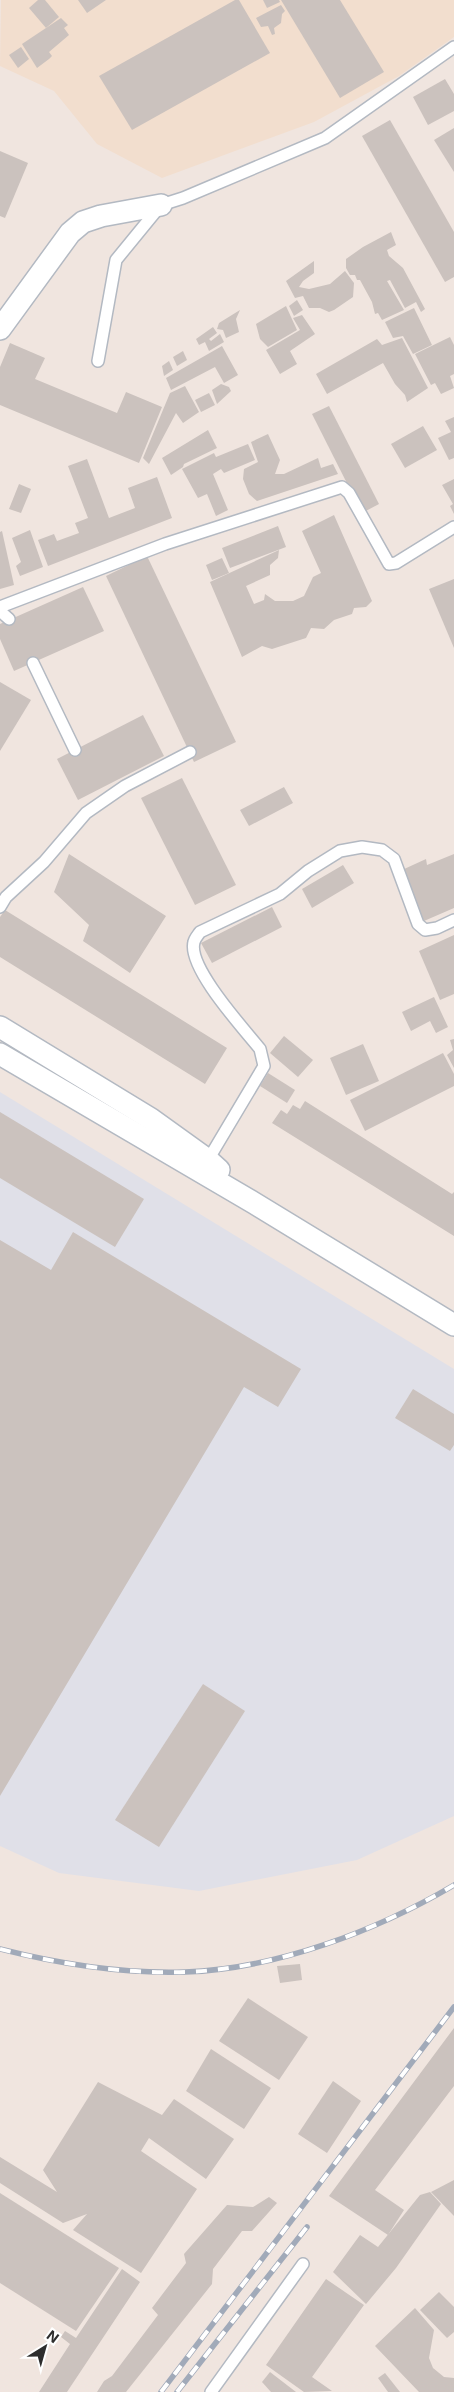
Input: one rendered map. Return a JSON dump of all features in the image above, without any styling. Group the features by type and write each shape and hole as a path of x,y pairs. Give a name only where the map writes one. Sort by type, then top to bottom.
{"street":[{"path":"0,329 70,233 83,222 101,216 161,205"},
{"path":"0,1027 151,1119 208,1160 254,1203"},
{"path":"0,1054 254,1203 454,1326"}],"lane":[{"path":"98,361 116,260 161,205 183,198 325,138 454,47"},
{"path":"0,607 165,544 342,487 349,494 389,564 396,563 454,527"},
{"path":"0,611 9,619"},
{"path":"33,663 75,750"},
{"path":"0,907 6,896 44,862 101,794 190,752"},
{"path":"208,1160 264,1066 264,1058 260,1049 205,980 195,957 194,942 200,932 280,894 308,871 340,851 362,847 382,850 394,859 418,924 425,930 437,928 454,920"},
{"path":"211,2392 303,2264"}],"shaded area":[{"path":"1,0 454,0 454,37 399,76 314,122 162,178 97,144 54,91 0,66"},
{"path":"0,1092 454,1369 454,1816 357,1860 199,1891 59,1873 0,1846"}],"building":[{"path":"38,0 45,0 59,17 46,28 29,8"},
{"path":"78,0 106,0 87,13"},
{"path":"235,0 239,0 270,53 132,130 99,76"},
{"path":"263,0 279,0 280,2 267,8"},
{"path":"281,0 340,0 384,72 340,98"},
{"path":"281,5 285,11 282,14 281,23 274,28 275,34 272,35 268,26 261,27 256,18"},
{"path":"61,18 68,25 64,28 69,35 49,52 52,56 37,68 22,44"},
{"path":"21,47 29,59 18,68 9,55"},
{"path":"445,79 454,94 454,111 428,125 413,97"},
{"path":"390,120 454,232 454,277 445,282 362,136"},
{"path":"454,128 454,172 434,140"},
{"path":"0,151 28,163 5,218 0,216"},
{"path":"391,232 396,245 387,250 389,256 403,268 425,309 421,312 416,302 405,308 390,280 387,281 404,310 382,320 378,313 375,314 372,302 360,280 357,280 355,275 350,275 346,268 346,259 363,247"},
{"path":"314,261 314,273 303,281 299,287 309,289 330,284 345,271 354,283 353,297 329,312 320,308 309,308 303,296 295,298 286,281"},
{"path":"297,300 303,310 294,316 289,306"},
{"path":"286,306 297,330 268,347 260,339 256,324"},
{"path":"414,308 432,345 413,354 403,336 393,338 385,322"},
{"path":"240,310 236,319 239,332 226,338 223,330 217,329 219,323"},
{"path":"302,315 315,334 290,351 297,364 280,374 266,350 300,330 293,318"},
{"path":"213,327 217,333 209,339 211,341 220,334 224,342 209,351 205,342 199,345 196,339"},
{"path":"450,337 454,345 454,374 450,376 454,388 441,394 435,383 431,385 415,354"},
{"path":"402,338 428,388 407,402 405,395 395,384 383,363 327,394 316,374 377,339 382,345"},
{"path":"10,343 45,358 35,379 117,413 126,392 162,407 139,463 0,405 0,367"},
{"path":"222,346 238,375 224,383 215,367 171,390 166,378"},
{"path":"183,351 187,360 177,366 173,357"},
{"path":"169,361 173,370 164,376 162,366"},
{"path":"221,384 229,387 231,391 217,404 212,390"},
{"path":"185,386 199,412 183,423 176,413 149,464 143,458 170,393"},
{"path":"209,393 215,405 201,412 195,400"},
{"path":"329,406 379,504 362,513 312,414"},
{"path":"454,417 454,458 449,460 438,438 451,432 445,421"},
{"path":"423,426 437,450 405,468 391,444"},
{"path":"208,430 217,448 184,464 183,467 171,475 162,458"},
{"path":"268,434 280,460 275,474 284,474 318,458 321,468 333,464 338,474 257,501 249,494 243,479 244,469 258,462 251,442"},
{"path":"248,444 255,460 224,473 221,469 213,474 228,510 216,516 207,494 198,498 182,469 214,453 216,457"},
{"path":"87,459 109,518 135,508 128,488 157,477 172,518 48,566 38,540 54,534 57,541 79,533 75,523 88,518 68,466"},
{"path":"454,479 454,514 450,506 453,504 442,485"},
{"path":"19,484 31,489 21,513 9,509"},
{"path":"334,515 372,601 366,607 354,608 352,614 334,620 324,629 311,628 306,638 272,649 262,646 242,657 210,582 279,550 278,558 270,565 270,575 246,586 254,604 264,600 265,594 275,601 293,601 304,596 313,577 321,573 302,531"},
{"path":"278,526 286,547 230,568 222,548"},
{"path":"30,530 43,567 20,576 16,566 21,562 12,538"},
{"path":"2,531 14,585 0,589 0,532"},
{"path":"147,556 236,742 194,762 106,576"},
{"path":"222,558 229,573 212,580 206,565"},
{"path":"454,579 454,648 429,589"},
{"path":"83,587 104,631 14,671 0,639 0,624"},
{"path":"0,682 31,700 0,751"},
{"path":"143,715 164,756 78,800 57,759"},
{"path":"182,778 236,885 195,905 141,798"},
{"path":"284,787 293,803 249,826 240,810"},
{"path":"69,854 166,916 130,973 83,941 89,925 54,892"},
{"path":"454,854 454,908 424,921 402,870 426,859 427,865"},
{"path":"343,865 354,883 312,908 302,889"},
{"path":"272,907 282,927 212,963 201,943"},
{"path":"5,910 227,1048 205,1084 0,957 0,917"},
{"path":"454,935 454,994 440,1000 419,951"},
{"path":"434,997 448,1027 436,1033 430,1021 411,1031 402,1012"},
{"path":"284,1036 313,1060 298,1077 270,1053"},
{"path":"454,1039 454,1068 447,1055 453,1050 450,1040"},
{"path":"363,1044 379,1081 346,1095 330,1058"},
{"path":"443,1053 454,1074 454,1086 365,1131 350,1100"},
{"path":"268,1073 295,1090 287,1103 260,1086"},
{"path":"305,1101 452,1194 454,1192 454,1236 272,1123 281,1110 287,1114 293,1105 300,1109"},
{"path":"0,1112 144,1199 115,1247 0,1178"},
{"path":"73,1232 301,1369 278,1407 244,1387 0,1796 0,1240 51,1270"},
{"path":"413,1389 454,1414 454,1445 450,1451 395,1418"},
{"path":"203,1684 245,1711 159,1847 115,1820"},
{"path":"300,1964 302,1980 280,1983 277,1966"},
{"path":"248,1998 308,2037 279,2080 219,2041"},
{"path":"454,2028 454,2086 375,2190 404,2210 388,2235 329,2196"},
{"path":"211,2049 271,2088 244,2129 186,2091"},
{"path":"333,2081 361,2101 327,2153 298,2134"},
{"path":"98,2082 162,2115 174,2099 234,2139 206,2179 149,2138 141,2151 197,2189 141,2273 73,2230 87,2214 63,2223 0,2183 0,2157 57,2192 43,2170"},
{"path":"454,2180 454,2216 431,2192"},
{"path":"430,2192 441,2204 396,2268 366,2304 333,2272 360,2235 378,2247 420,2195"},
{"path":"0,2193 119,2268 76,2331 0,2283"},
{"path":"269,2197 277,2203 252,2231 242,2231 213,2269 212,2284 126,2392 97,2392 104,2381 112,2376 158,2315 152,2308 186,2263 184,2254 227,2205 253,2207"},
{"path":"122,2269 140,2282 67,2392 39,2392 70,2344 61,2337 65,2331 76,2338"},
{"path":"326,2279 364,2305 312,2377 332,2391 304,2392 266,2365"},
{"path":"439,2292 454,2307 454,2332 447,2338 420,2310"},
{"path":"415,2308 434,2330 429,2358 433,2368 444,2377 454,2378 454,2392 419,2392 375,2346"},
{"path":"270,2372 296,2392 271,2392 262,2382"},
{"path":"385,2373 400,2392 388,2392 378,2378"}],"railway":[{"path":"0,1949 45,1959 115,1970 185,1972 219,1969 254,1964 324,1945 392,1918 454,1885"},
{"path":"161,2392 454,2007"},
{"path":"177,2392 307,2227"}]}
